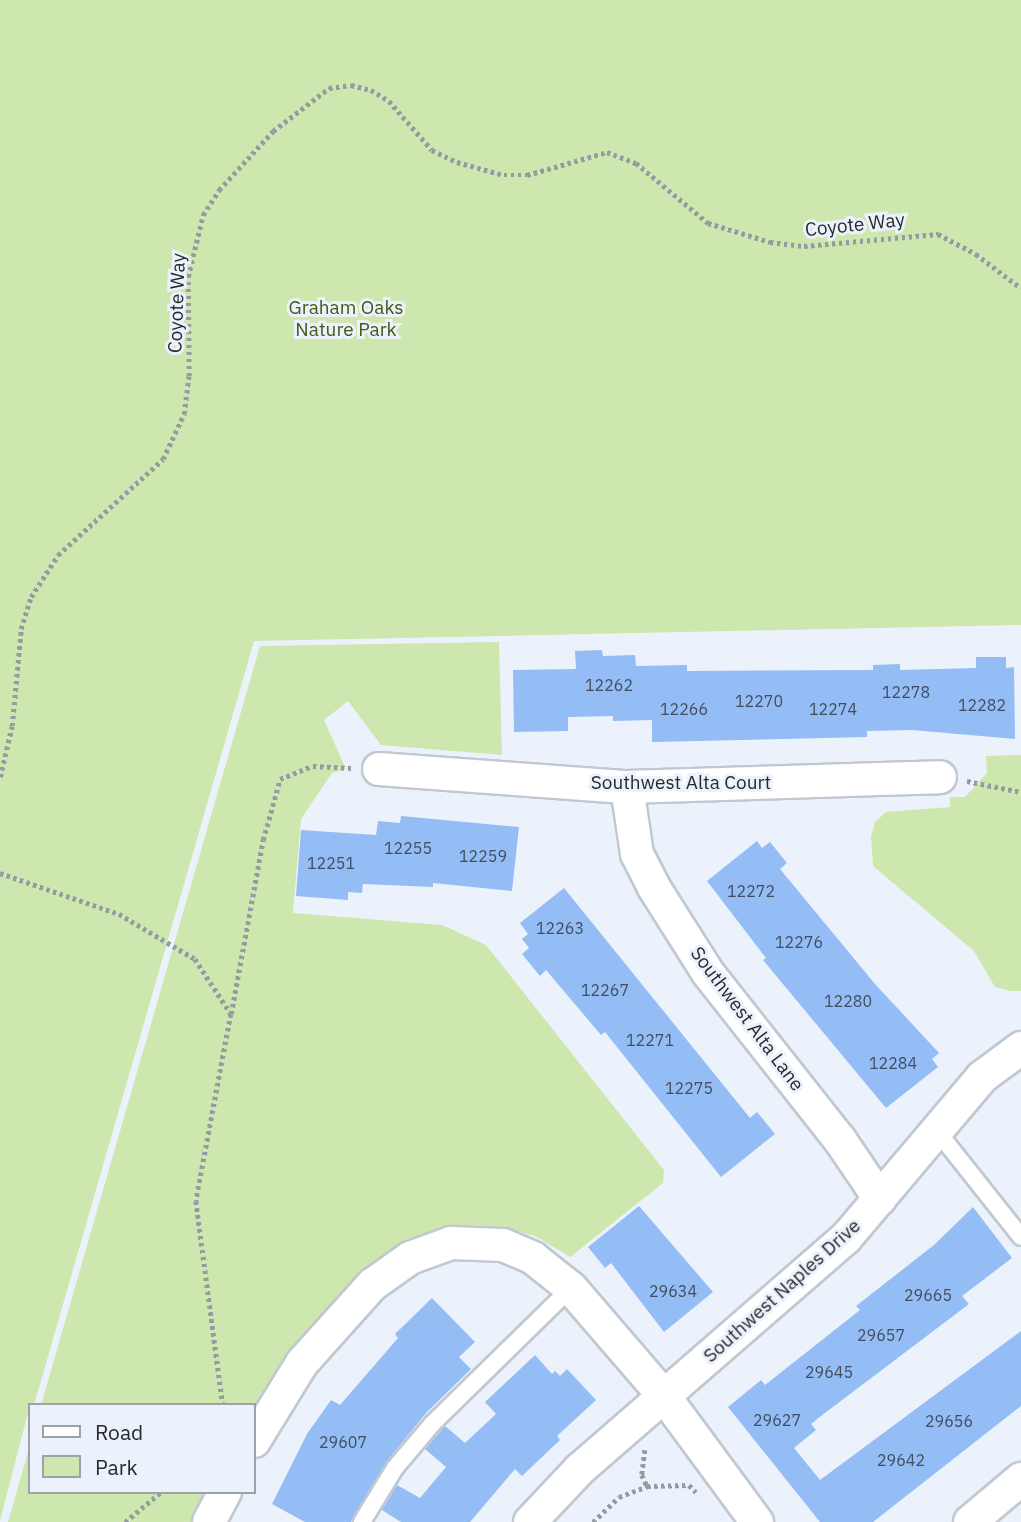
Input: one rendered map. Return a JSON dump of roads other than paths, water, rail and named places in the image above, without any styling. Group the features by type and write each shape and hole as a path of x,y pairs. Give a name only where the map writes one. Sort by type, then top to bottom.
{"street":[{"name":"Southwest Alta Court","path":"379,769 627,787 940,776"},
{"name":"Southwest Alta Lane","path":"627,787 637,854 653,886 708,973 840,1140 880,1199"},
{"name":"Southwest Naples Drive","path":"530,1522 580,1469 846,1238 982,1077 1021,1048"},
{"path":"256,1438 302,1363 372,1285 410,1258 452,1242 503,1245 533,1258 571,1288 664,1396 757,1522"},
{"path":"970,1522 1021,1479"},
{"path":"209,1522 224,1494"}],"lane":[{"path":"937,1131 1021,1237"},
{"path":"362,1522 395,1468 433,1423 571,1288"}],"park label":[{"name":"Graham Oaks Nature Park","path":"346,319"}]}
